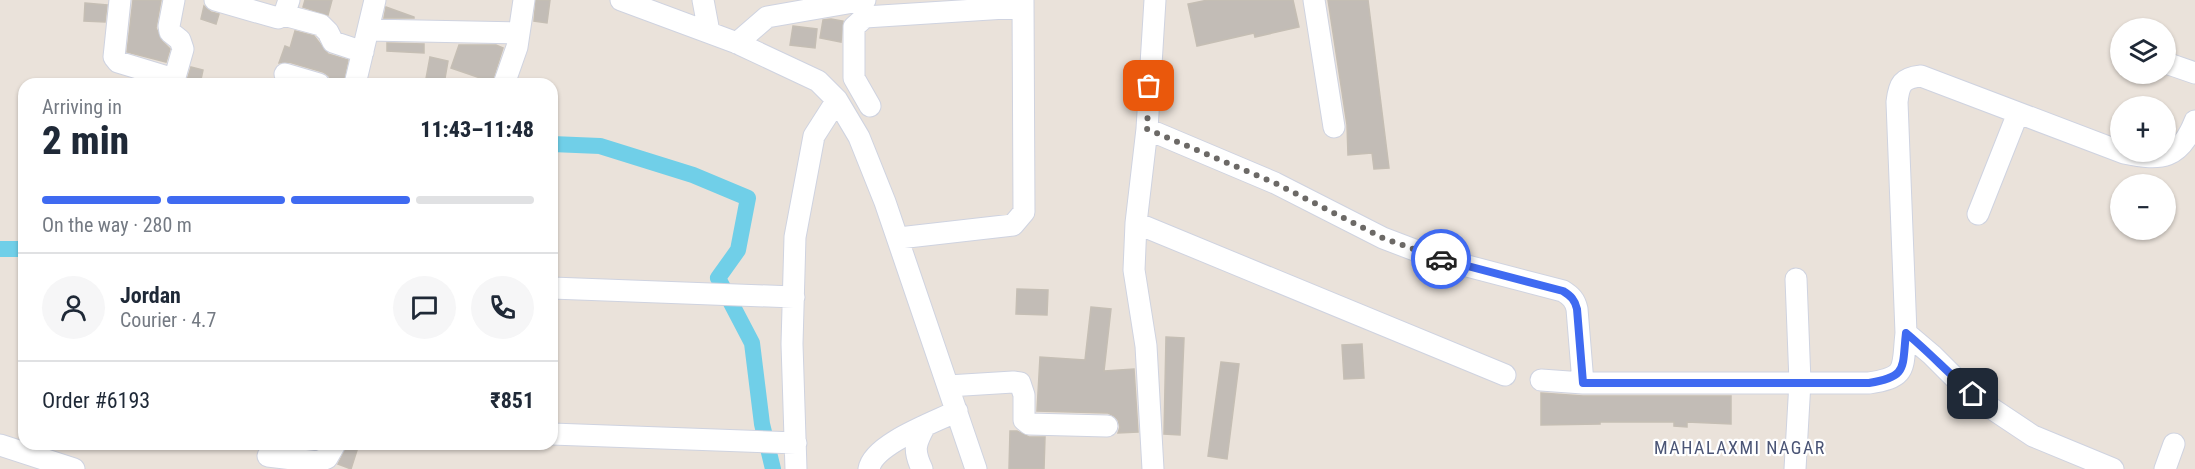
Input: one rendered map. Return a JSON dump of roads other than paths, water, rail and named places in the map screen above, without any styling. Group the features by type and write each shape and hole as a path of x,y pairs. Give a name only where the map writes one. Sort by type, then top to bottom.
{"street":[{"path":"120,0 114,57 118,62 165,78"},
{"path":"174,0 170,32 180,40 183,50 175,78"},
{"path":"215,0 278,18 286,7 325,27 333,42 363,52"},
{"path":"356,78 375,0"},
{"path":"506,78 513,60 524,0"},
{"path":"621,0 737,43 818,81 837,100 859,137 899,238 976,469"},
{"path":"703,0 709,32"},
{"path":"737,43 767,17 864,0"},
{"path":"1153,469 1146,346 1134,270 1136,223 1147,129 1155,0"},
{"path":"1314,0 1334,127"},
{"path":"870,105 854,78 854,27 865,17 1023,4 1024,212 1013,225 899,238"},
{"path":"368,30 519,33"},
{"path":"2176,66 2195,73"},
{"path":"285,74 299,78"},
{"path":"1541,380 1583,383 1869,383 1889,380 1898,375 1902,366 1906,333 1897,102 1899,87 1909,78 1922,76 2124,153 2144,157 2163,156 2177,150 2188,139 2195,121"},
{"path":"796,469 792,344 795,237 814,135 837,100"},
{"path":"1978,213 2018,113"},
{"path":"1147,129 1275,183 1383,238 1433,257 1563,291 1570,295 1577,309 1583,383"},
{"path":"1136,223 1505,375"},
{"path":"1795,469 1800,382 1796,279"},
{"path":"558,288 794,297"},
{"path":"1906,333 1988,406 2033,436 2113,469"},
{"path":"948,386 1013,382 1020,384 1023,388 1024,420 1029,424 1107,426"},
{"path":"869,469 870,461 877,453 957,411"},
{"path":"922,469 916,456 916,442 925,426"},
{"path":"558,434 795,443"},
{"path":"2165,469 2174,444"},
{"path":"0,445 74,469"},
{"path":"268,456 317,462 327,458 331,450"}],"waterway":[{"path":"558,144 600,146 693,175 748,198 738,250 718,278 752,343 762,424 773,469"},
{"path":"0,249 18,249"}],"district":[{"name":"MAHALAXMI NAGAR","path":"1740,448"}]}
